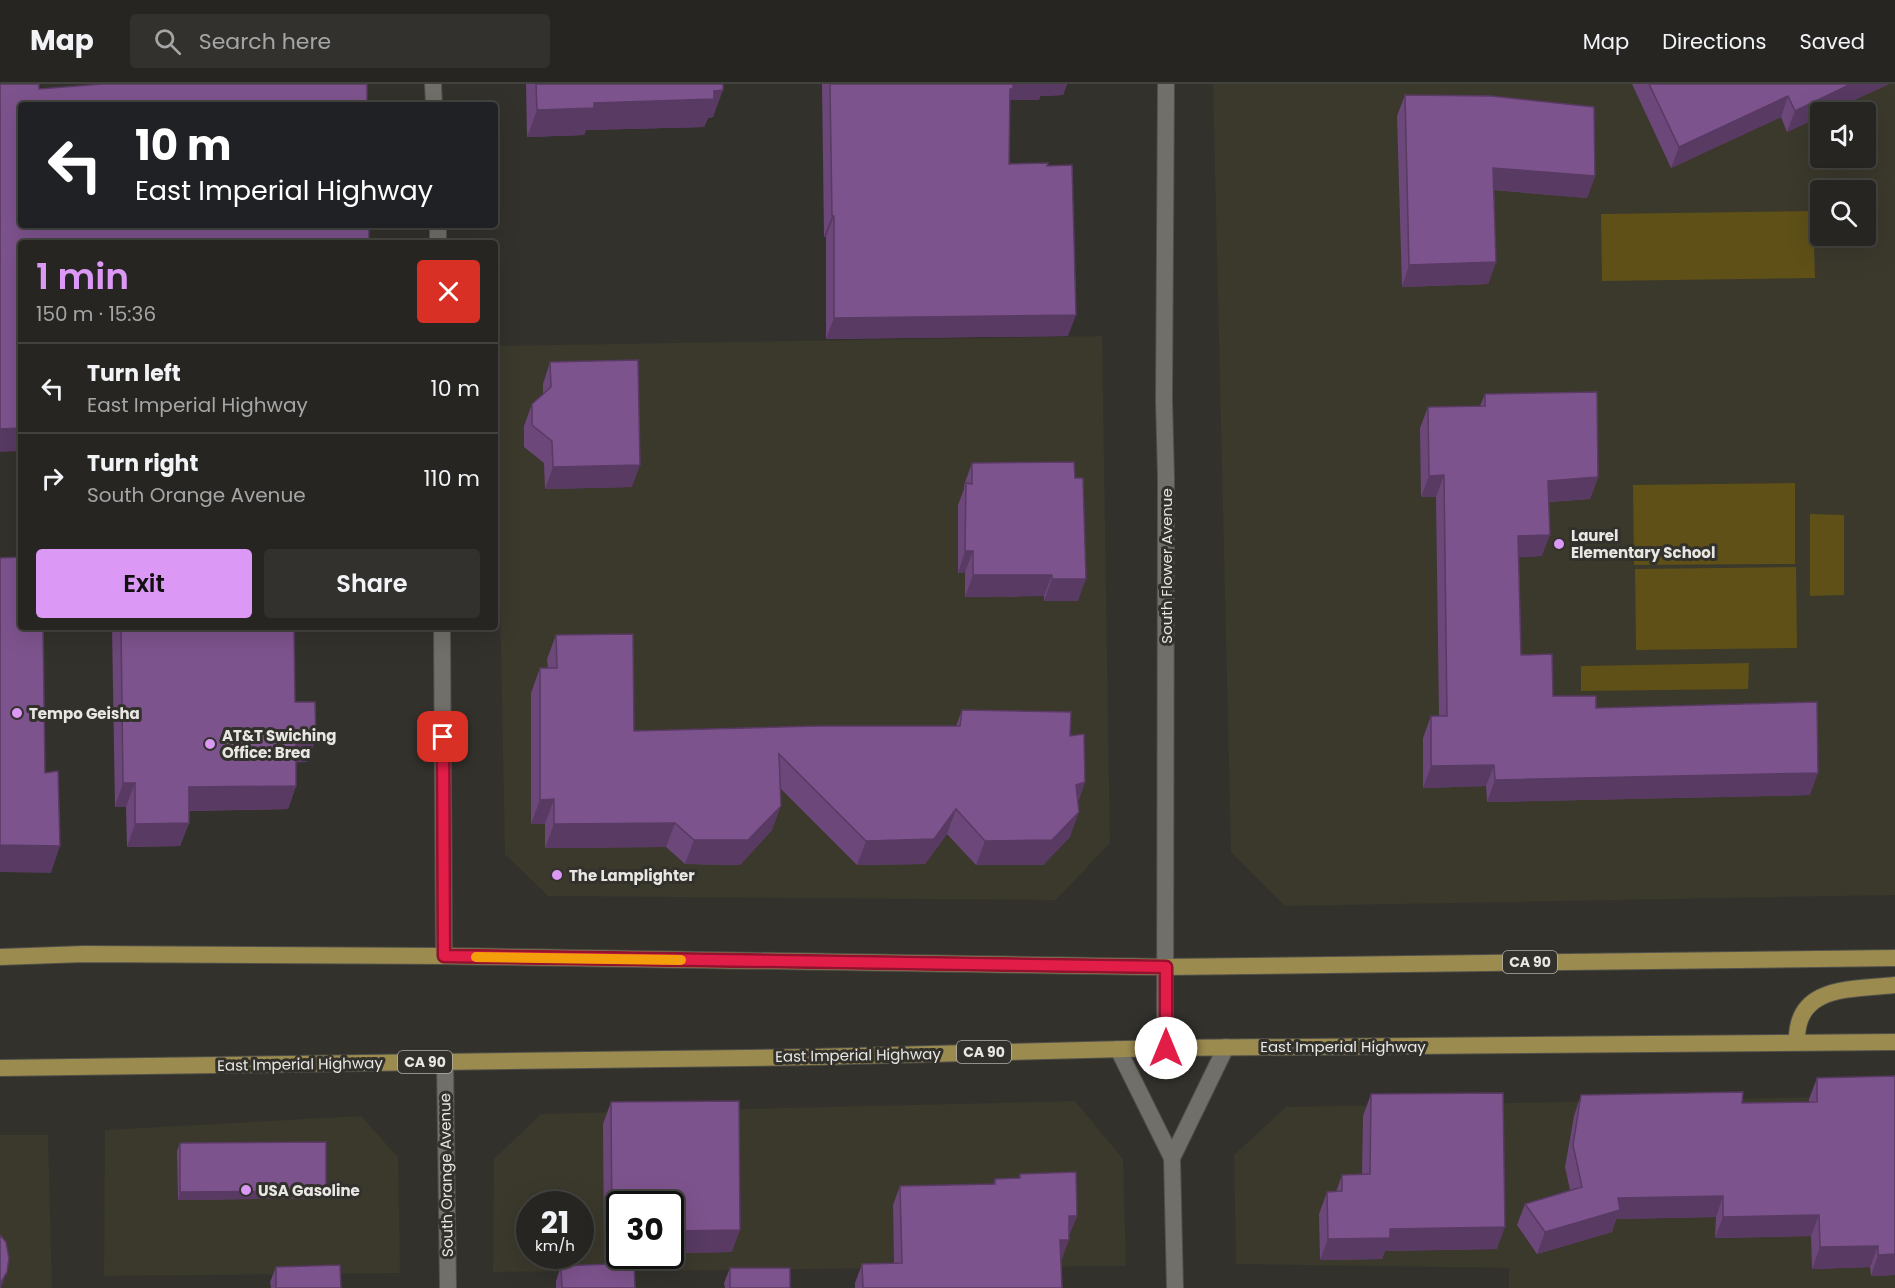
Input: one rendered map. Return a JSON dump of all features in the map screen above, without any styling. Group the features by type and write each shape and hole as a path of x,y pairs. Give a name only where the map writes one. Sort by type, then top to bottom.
{"main road":[{"name":"CA 90","path":"0,957 84,954 444,956 1166,967 1895,958"},
{"path":"1797,1042 1797,1027 1803,1012 1815,999 1835,992 1895,985"},
{"name":"East Imperial Highway","path":"0,1068 812,1057 1226,1047 1895,1042"}],"street":[{"path":"433,84 434,102"},
{"name":"South Flower Avenue","path":"1166,84 1164,400 1166,1048"},
{"path":"442,630 444,956"},
{"path":"1172,1158 1226,1047"},
{"path":"1118,1049 1172,1158 1175,1288"},
{"name":"South Orange Avenue","path":"445,1062 448,1288"}],"shaded area":[{"name":"Laurel Elementary School","path":"1213,84 1895,84 1895,895 1285,906 1231,852"},
{"path":"1810,211 1810,246 1814,246 1815,278 1602,281 1601,214"},
{"path":"1102,336 1110,843 1056,900 548,896 505,854 498,498 498,346"},
{"path":"1795,483 1795,564 1634,565 1633,485"},
{"path":"1810,514 1844,515 1844,595 1810,596"},
{"path":"1796,567 1797,648 1636,650 1635,569"},
{"path":"1749,663 1748,689 1581,691 1581,666"},
{"path":"1895,1096 1895,1288 1509,1288 1509,1268 1236,1264 1234,1155 1286,1107"},
{"path":"1075,1101 1123,1159 1126,1266 493,1272 494,1159 541,1114"},
{"path":"361,1116 398,1157 400,1273 104,1276 105,1130"},
{"path":"0,1135 48,1135 52,1288 0,1288"}],"building":[{"path":"0,84 39,84 39,89 103,84 367,84 367,102 18,102 18,228 369,228 369,240 18,240 18,428 0,429"},
{"path":"536,84 723,84 723,90 714,91 714,99 594,103 594,108 537,110"},
{"path":"830,84 1013,84 1013,89 1010,89 1009,164 1072,165 1076,315 834,318"},
{"path":"1649,84 1851,84 1795,111 1788,96 1679,147"},
{"path":"1405,95 1491,96 1594,107 1595,176 1493,168 1496,262 1409,265"},
{"path":"638,360 640,465 553,467 552,441 532,425 532,404 551,387 550,362"},
{"path":"1597,392 1598,477 1548,481 1550,535 1518,536 1521,655 1552,654 1553,696 1596,696 1596,708 1817,702 1818,773 1495,780 1494,765 1431,766 1431,716 1447,716 1444,475 1429,476 1428,407 1485,406 1485,394"},
{"path":"1074,462 1075,478 1083,478 1086,579 1052,579 1052,575 973,575 973,551 965,551 966,483 972,484 972,463"},
{"name":"Tempo Geisha","path":"18,557 18,630 43,630 45,773 58,771 60,846 0,845 0,558"},
{"name":"AT&T Swiching Office: Brea","path":"121,630 294,630 295,702 315,702 316,739 296,739 296,786 189,787 189,823 135,824 135,783 123,783"},
{"path":"633,634 634,731 818,726 960,726 962,710 1071,712 1070,736 1084,734 1085,782 1076,785 1079,812 1052,840 985,841 956,809 934,839 866,841 779,754 781,806 748,840 694,840 675,823 554,824 554,799 540,800 540,668 557,668 556,635"},
{"path":"1895,1076 1895,1254 1878,1255 1878,1246 1820,1247 1819,1215 1723,1217 1723,1196 1618,1198 1620,1210 1545,1232 1525,1204 1582,1187 1573,1145 1581,1095 1743,1092 1742,1103 1817,1102 1817,1078"},
{"path":"1503,1093 1505,1227 1390,1229 1390,1238 1328,1239 1327,1192 1342,1191 1342,1175 1370,1174 1371,1094"},
{"path":"739,1101 740,1230 684,1231 684,1191 612,1191 611,1102"},
{"path":"326,1142 326,1191 180,1192 180,1143"},
{"path":"1076,1172 1077,1216 1069,1216 1069,1240 1060,1240 1062,1288 863,1288 862,1264 902,1263 900,1186 995,1184 995,1179 1020,1178 1020,1174"},
{"path":"0,1235 6,1242 9,1258 7,1272 0,1284"},
{"path":"606,1264 606,1269 634,1269 635,1288 562,1288 561,1269 594,1269 594,1265"},
{"path":"340,1265 341,1288 276,1288 276,1267"},
{"path":"730,1268 790,1268 790,1288 730,1288"}],"slow traffic":[{"path":"476,957 681,960"}],"place":[{"name":"Laurel Elementary School","path":"1559,544"},
{"name":"Tempo Geisha","path":"17,713"},
{"name":"AT&T Swiching Office: Brea","path":"210,744"},
{"name":"The Lamplighter","path":"557,875"},
{"name":"USA Gasoline","path":"246,1190"}],"route":[{"path":"443,737 444,956 1166,967 1166,1048"}]}
